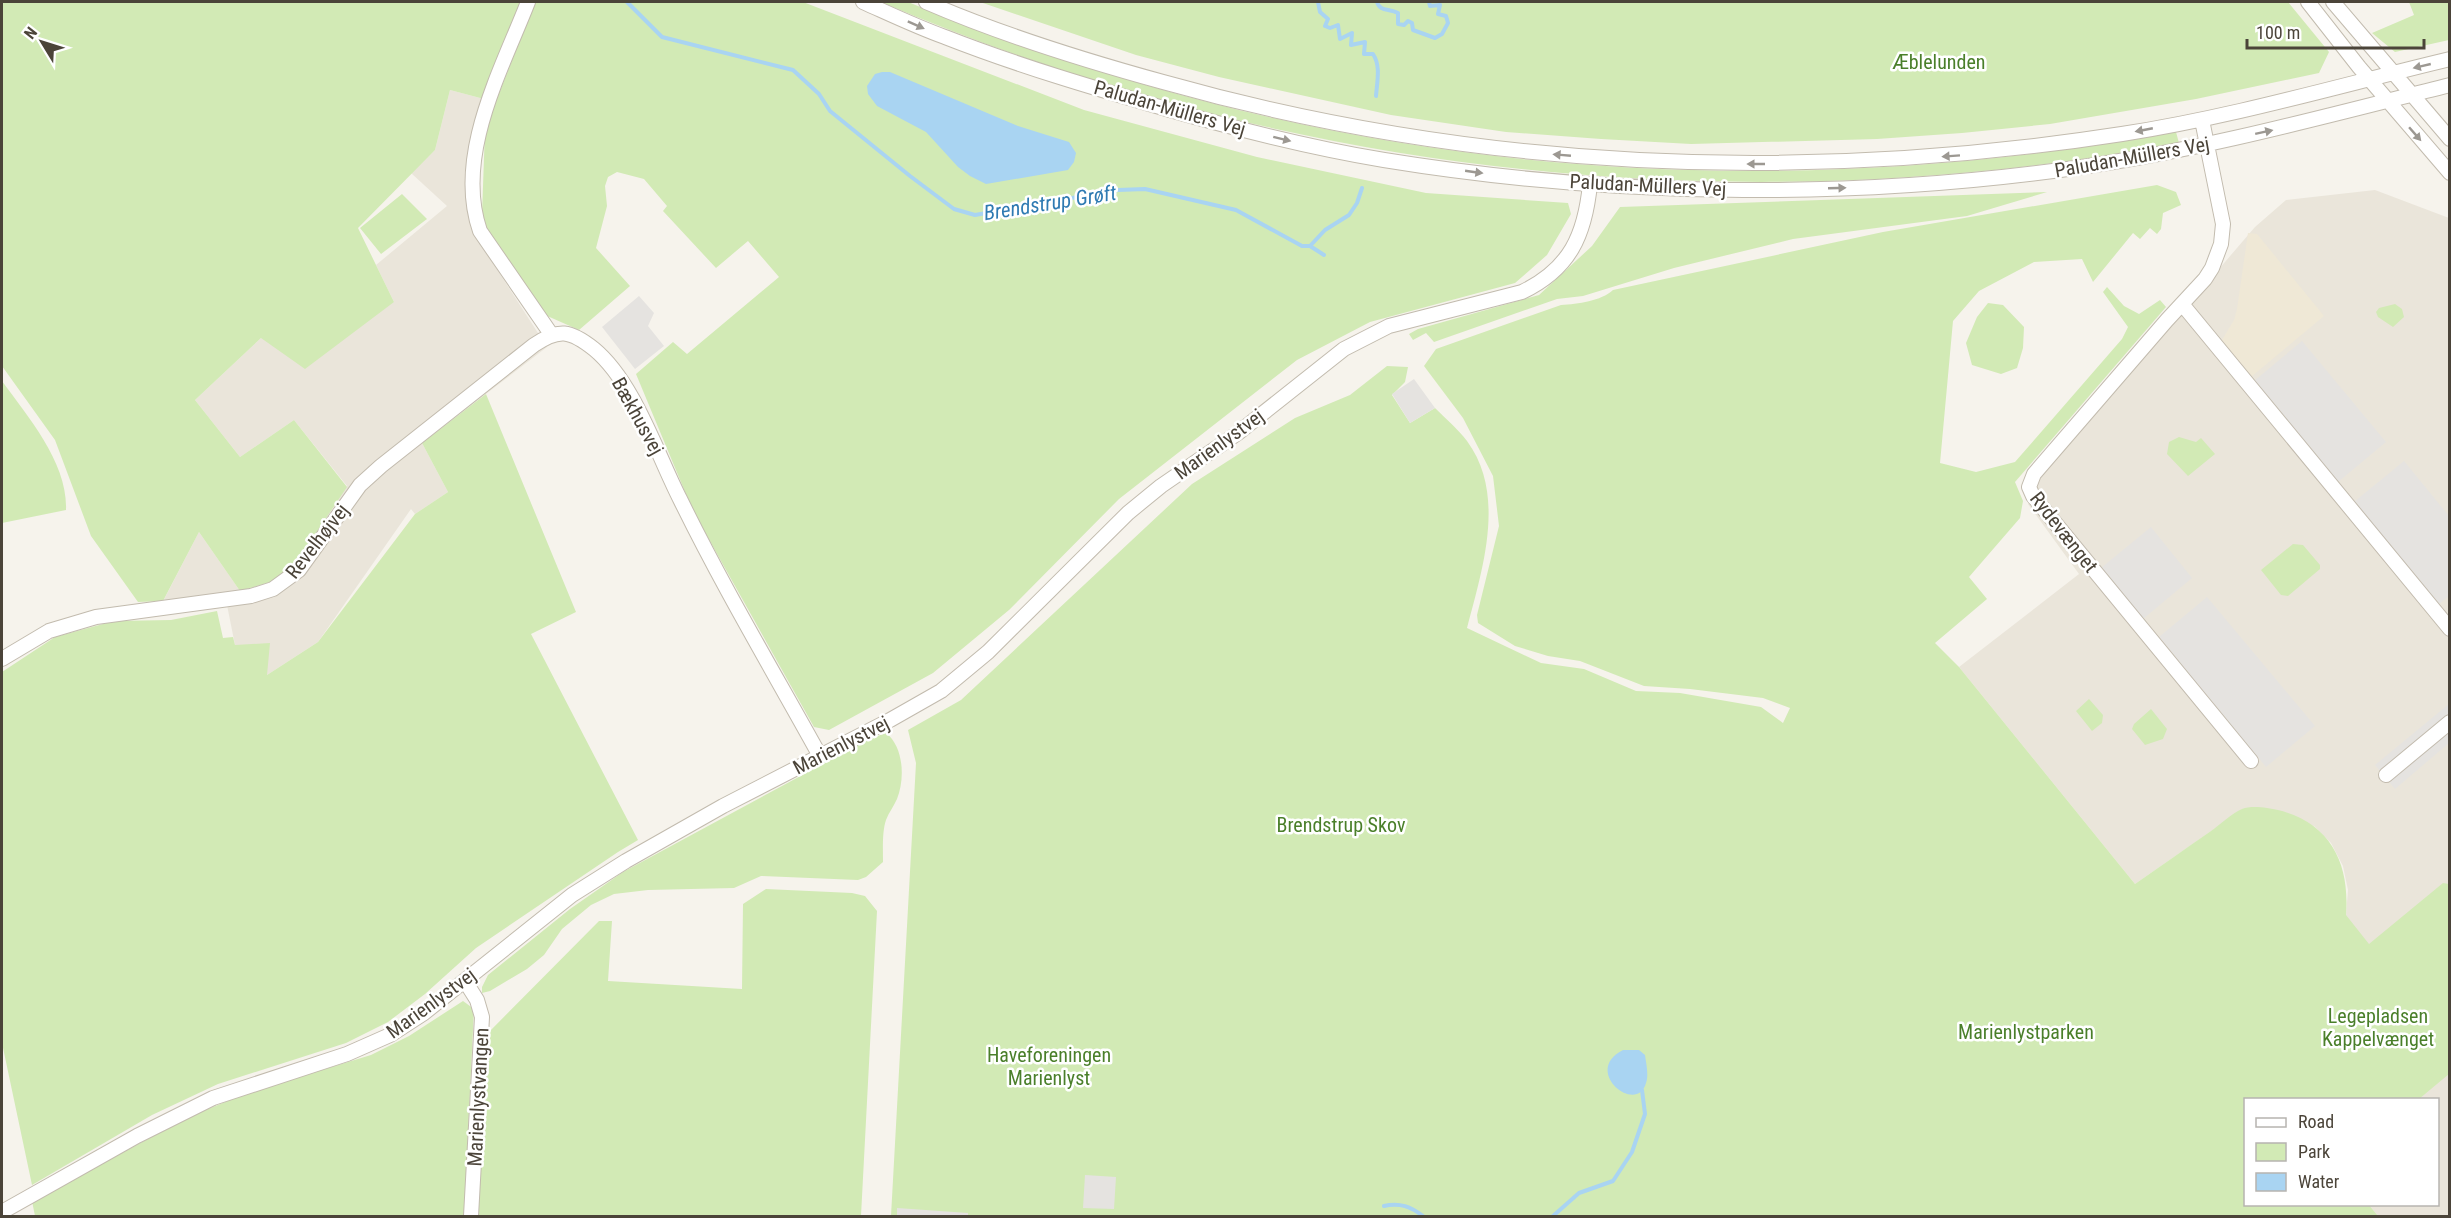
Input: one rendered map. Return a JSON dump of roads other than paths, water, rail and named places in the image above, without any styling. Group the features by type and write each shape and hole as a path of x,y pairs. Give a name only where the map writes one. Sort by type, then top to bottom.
{"street":[{"path":"528,2 478,130 474,159 474,214 480,231 551,334"},
{"name":"Paludan-Müllers Vej","path":"863,2 942,36 1029,68 1207,120 1306,145 1383,160 1492,175 1590,184 1771,190 1998,177 2077,168 2275,129 2450,85"},
{"name":"Paludan-Müllers Vej","path":"926,2 1040,44 1129,73 1214,97 1312,120 1389,134 1502,149 1689,164 1872,161 1960,155 2050,145 2202,120 2450,59"},
{"path":"2308,2 2387,101 2450,173"},
{"path":"2333,2 2450,139"},
{"name":"Rydevænget","path":"2202,120 2222,211 2221,244 2205,279 2034,474 2029,487 2033,496 2251,761"},
{"name":"Marienlystvej","path":"2,1212 137,1136 213,1098 347,1054 390,1035 424,1013 563,901 599,878 723,806 916,706 966,672 1128,513 1161,486 1238,433 1344,348 1389,326 1505,297 1538,284 1566,260 1575,246 1584,219 1590,184"},
{"path":"2182,304 2450,629"},
{"name":"Bækhusvej","path":"551,334 564,333 576,336 606,362 627,389 680,499 820,756"},
{"name":"Revelhøjvej","path":"2,659 50,631 96,617 251,596 273,589 299,570 360,485 551,334"},
{"path":"2386,775 2450,722"},
{"name":"Marienlystvangen","path":"465,981 477,1000 482,1017 471,1216"}],"water":[{"path":"890,72 1018,126 1069,142 1076,153 1074,162 1068,170 986,184 958,167 926,132 877,106 868,94 867,86 875,74"},
{"path":"1623,1050 1639,1050 1645,1055 1647,1080 1641,1092 1633,1095 1624,1093 1615,1087 1609,1078 1608,1069 1612,1059"}],"waterway":[{"name":"Brendstrup Grøft","path":"627,2 662,37 793,70 819,94 830,111 910,176 954,209 975,215 1118,190 1145,189 1236,210 1302,246 1310,246 1325,230 1349,215 1357,203 1362,188"},
{"path":"1318,2 1320,12 1328,19 1325,26 1330,28 1338,25 1340,39 1352,33 1351,45 1365,42 1364,54 1373,54 1378,69 1376,96"},
{"path":"1377,2 1383,9 1398,13 1398,24 1404,25 1408,21 1412,23 1413,30 1435,38 1442,34 1448,23 1446,16 1438,14 1440,5 1430,6 1429,2"},
{"path":"1310,246 1324,255"},
{"path":"1553,1216 1579,1193 1613,1181 1632,1152 1645,1114 1642,1090"},
{"path":"1384,1206 1405,1206 1423,1216"}],"park label":[{"name":"Æblelunden","path":"1939,62"},
{"name":"Brendstrup Skov","path":"1341,825"},
{"name":"Legepladsen Kappelvænget","path":"2378,1028"},
{"name":"Marienlystparken","path":"2026,1032"},
{"name":"Haveforeningen Marienlyst","path":"1049,1066"}]}
